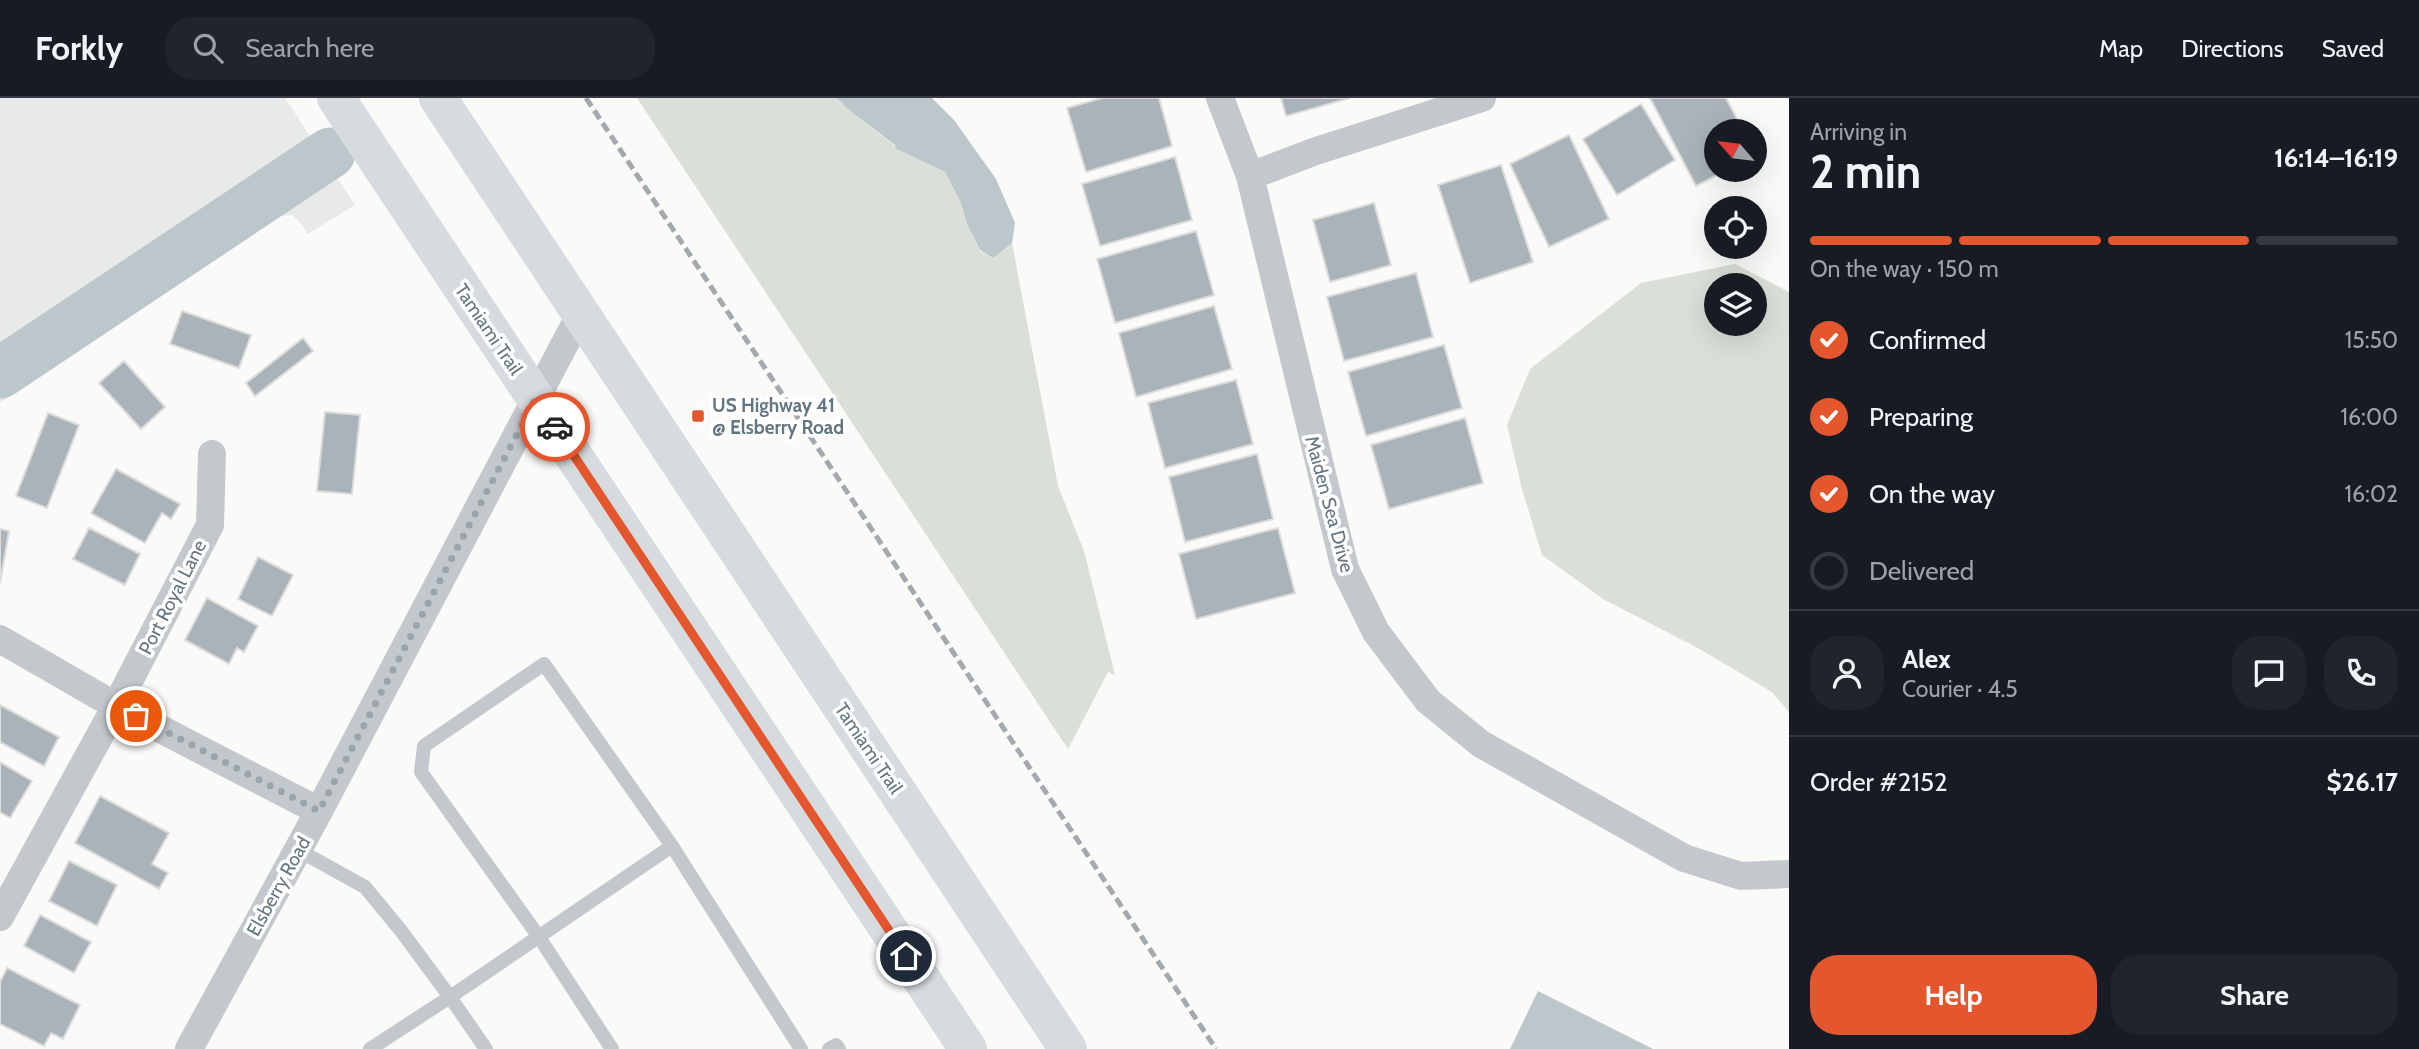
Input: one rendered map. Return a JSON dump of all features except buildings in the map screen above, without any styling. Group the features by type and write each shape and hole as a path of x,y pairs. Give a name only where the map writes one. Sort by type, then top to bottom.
{"main road":[{"name":"Tamiami Trail","path":"336,98 968,1049"},
{"name":"Tamiami Trail","path":"438,98 1068,1049"}],"street":[{"name":"Maiden Sea Drive","path":"1220,98 1250,176 1345,569 1376,632 1428,701 1480,744 1684,858 1741,876 1789,874"},
{"path":"1250,176 1316,151 1482,98"},
{"name":"Elsberry Road","path":"189,1049 319,811 580,313"},
{"name":"Port Royal Lane","path":"0,917 116,706 210,525 212,454"},
{"path":"0,639 116,706 319,811"}],"lane":[{"path":"612,1049 538,937 421,772 424,746 544,664 672,846 802,1049"},
{"path":"370,1049 672,846"},
{"path":"298,850 365,887 402,932 485,1049"},
{"path":"829,1049 836,1045 839,1049"}],"shaded area":[{"path":"0,98 285,98 355,205 308,234 292,215 279,216 0,403"},
{"path":"637,98 837,98 896,148 945,172 980,251 993,258 1012,243 1058,486 1084,551 1115,675 1108,672 1068,749"},
{"path":"837,98 932,98 954,120 996,179 1015,223 1012,243 993,258 980,250 945,172 895,148 896,146"},
{"path":"1735,264 1752,273 1704,273 1704,336 1767,336 1767,281 1789,292 1789,712 1772,692 1698,648 1603,599 1542,555 1522,489 1507,425 1530,369 1641,283"},
{"path":"1538,991 1653,1049 1510,1049"}],"waterway":[{"path":"0,373 330,153"}],"railway":[{"path":"586,98 1216,1049"}],"way so far":[{"path":"136,716 319,811 536,398 555,427"}],"place":[{"name":"US Highway 41 @ Elsberry Road","path":"698,416"}],"route":[{"path":"555,427 906,956"}]}
